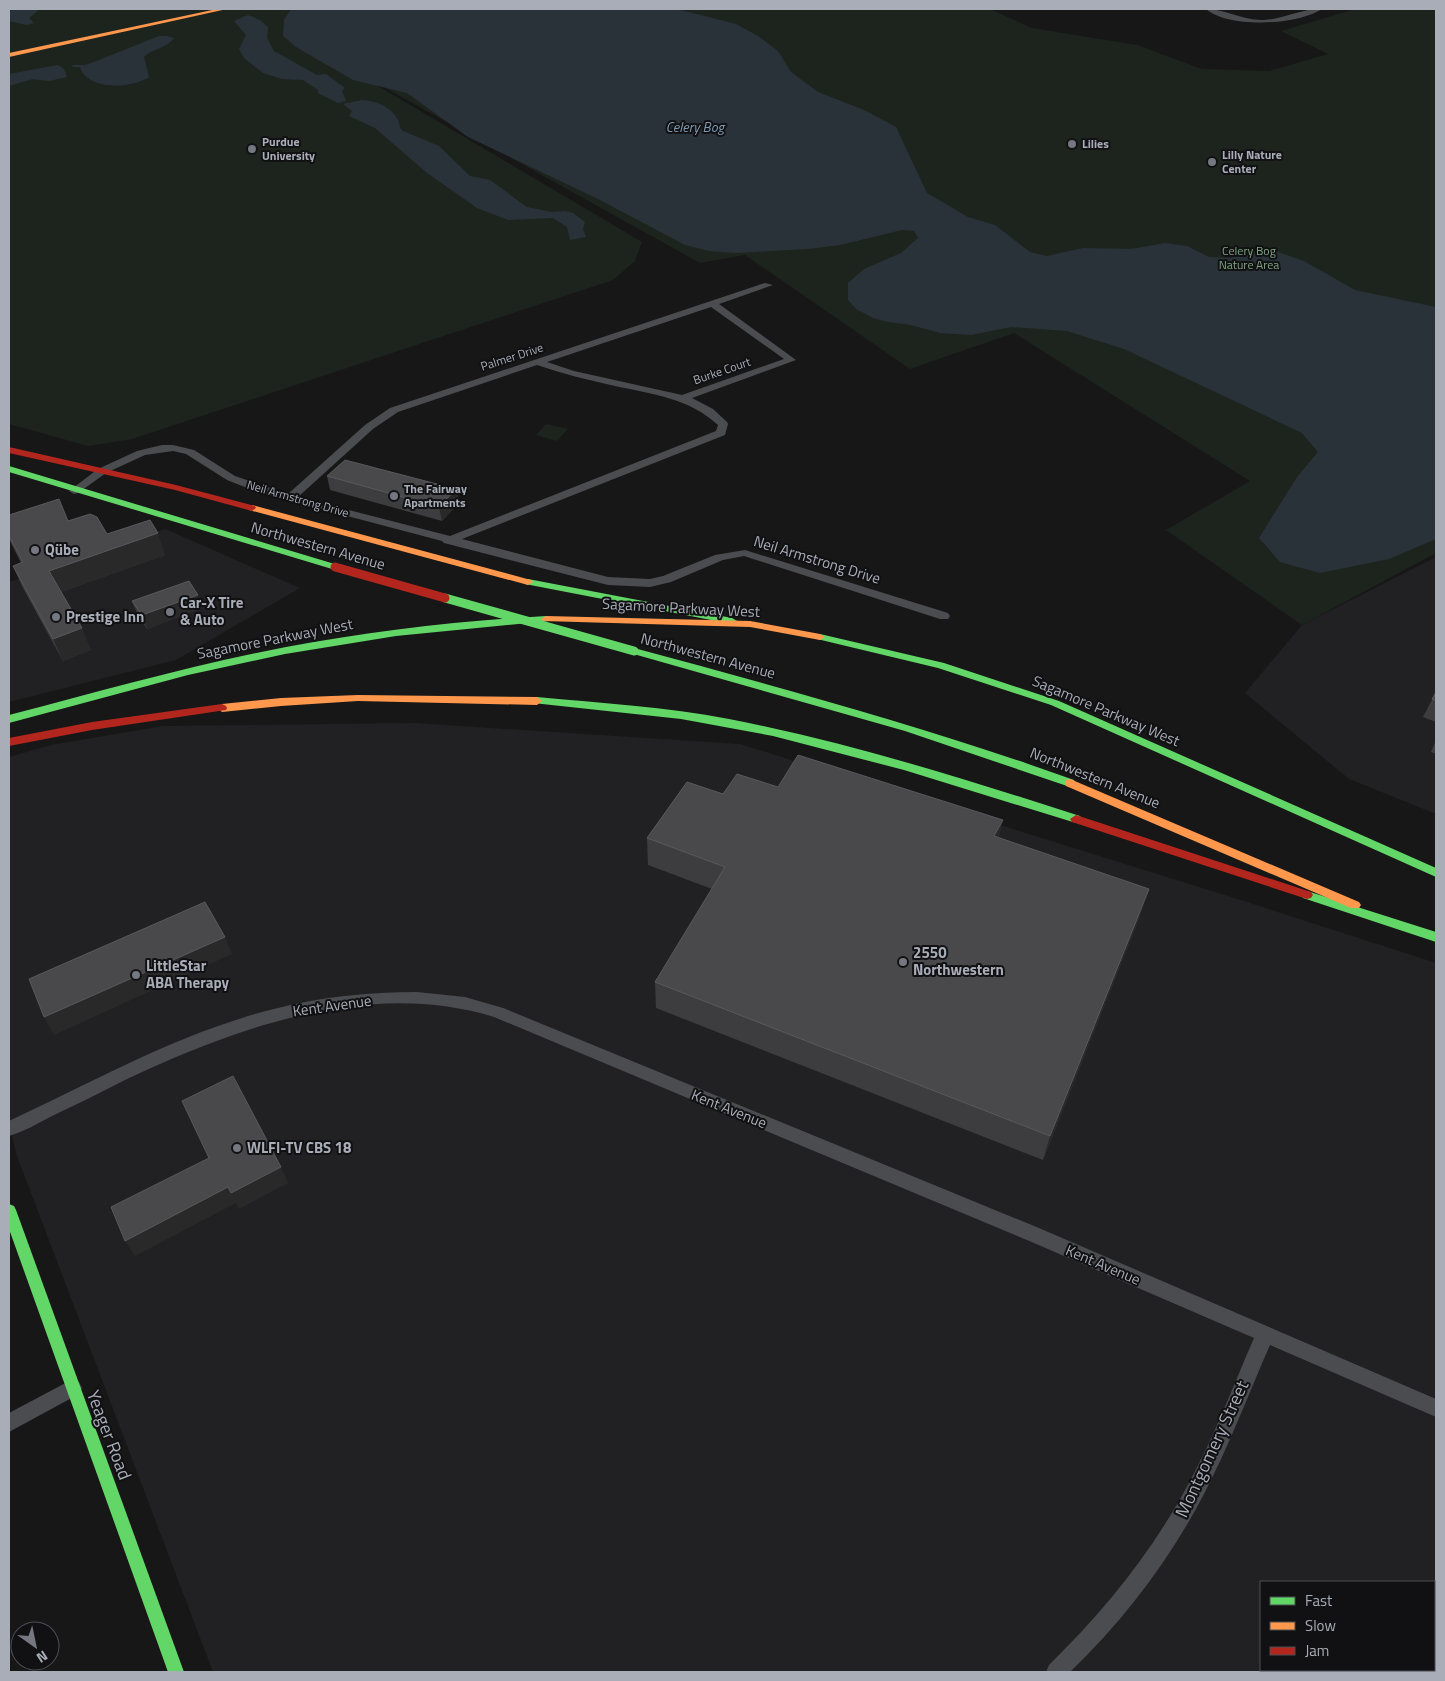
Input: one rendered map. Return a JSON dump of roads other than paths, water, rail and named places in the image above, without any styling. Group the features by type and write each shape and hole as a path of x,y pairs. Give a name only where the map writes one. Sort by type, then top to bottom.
{"main road":[{"path":"9,55 224,9"},
{"name":"Northwestern Avenue","path":"9,450 176,488 546,587 750,624"},
{"name":"Northwestern Avenue","path":"9,469 74,491 334,567 877,718 992,753 1076,784 1331,893 1382,919"},
{"name":"Sagamore Parkway West","path":"9,720 169,677 250,658 370,636 474,623 556,619 750,624 849,642 940,665 1055,703 1436,873"},
{"path":"9,742 92,726 176,713 291,701 358,698 522,700 640,711 728,724 849,751 956,780 1302,895 1436,937"},
{"name":"Yeager Road","path":"9,1210 176,1672"}],"street":[{"path":"1209,9 1243,21 1262,24 1319,9"},
{"name":"Palmer Drive","path":"290,498 384,416 406,406 768,285"},
{"name":"Burke Court","path":"537,362 571,373 683,398 791,360 713,304"},
{"path":"448,541 721,433 724,428 719,418 683,398"},
{"name":"Neil Armstrong Drive","path":"74,491 102,471 152,450 182,449 243,484 448,541 599,579 628,584 666,579 736,552 745,553 944,616"},
{"name":"Kent Avenue","path":"9,1129 196,1042 245,1023 294,1010 351,1002 409,996 451,999 498,1012 1033,1234 1436,1408"},
{"name":"Montgomery Street","path":"1056,1672 1120,1607 1174,1529 1198,1487 1265,1335"},
{"path":"9,1423 73,1388"}],"water":[{"path":"12,9 40,9 29,18 34,23 27,25 9,21 9,13"},
{"name":"Celery Bog","path":"291,9 677,9 736,24 758,36 778,51 791,72 818,92 864,110 896,127 927,193 968,217 995,225 1030,252 1047,256 1083,248 1131,249 1165,243 1187,246 1209,257 1230,258 1247,253 1275,251 1304,261 1355,290 1436,307 1436,539 1389,559 1320,573 1280,562 1259,538 1297,477 1318,452 1302,433 1124,349 1067,331 1011,327 971,335 940,333 873,318 856,309 848,300 848,283 864,269 901,253 918,238 914,231 902,230 840,245 807,249 735,253 709,251 685,245 600,200 468,137 407,93 353,80 296,47 283,36 284,20"},
{"path":"248,15 260,20 268,27 267,38 274,51 317,75 326,74 345,88 342,91 346,101 338,103 318,93 318,90 303,80 282,79 263,73 244,58 239,49 246,35 234,21"},
{"path":"159,36 174,38 171,42 144,57 149,77 132,84 111,86 101,84 85,75 80,67 73,67 72,65 85,65 94,62"},
{"path":"58,65 64,69 67,77 49,81 33,79 9,86 9,74"},
{"path":"362,100 378,103 388,108 395,115 403,131 439,146 470,176 490,180 527,207 552,212 565,211 573,213 585,222 583,229 586,237 570,240 567,227 553,218 508,220 477,208 427,173 375,128 349,116 352,111 343,104"}],"place":[{"name":"Lilies","path":"1072,144"},
{"name":"Purdue University","path":"252,149"},
{"name":"Lilly Nature Center","path":"1212,162"},
{"name":"The Fairway Apartments","path":"394,496"},
{"name":"Qübe","path":"35,550"},
{"name":"Car-X Tire & Auto","path":"170,612"},
{"name":"Prestige Inn","path":"56,617"},
{"name":"2550 Northwestern","path":"903,962"},
{"name":"LittleStar ABA Therapy","path":"136,975"},
{"name":"WLFI-TV CBS 18","path":"237,1148"}],"park label":[{"name":"Celery Bog Nature Area","path":"1249,258"}]}
